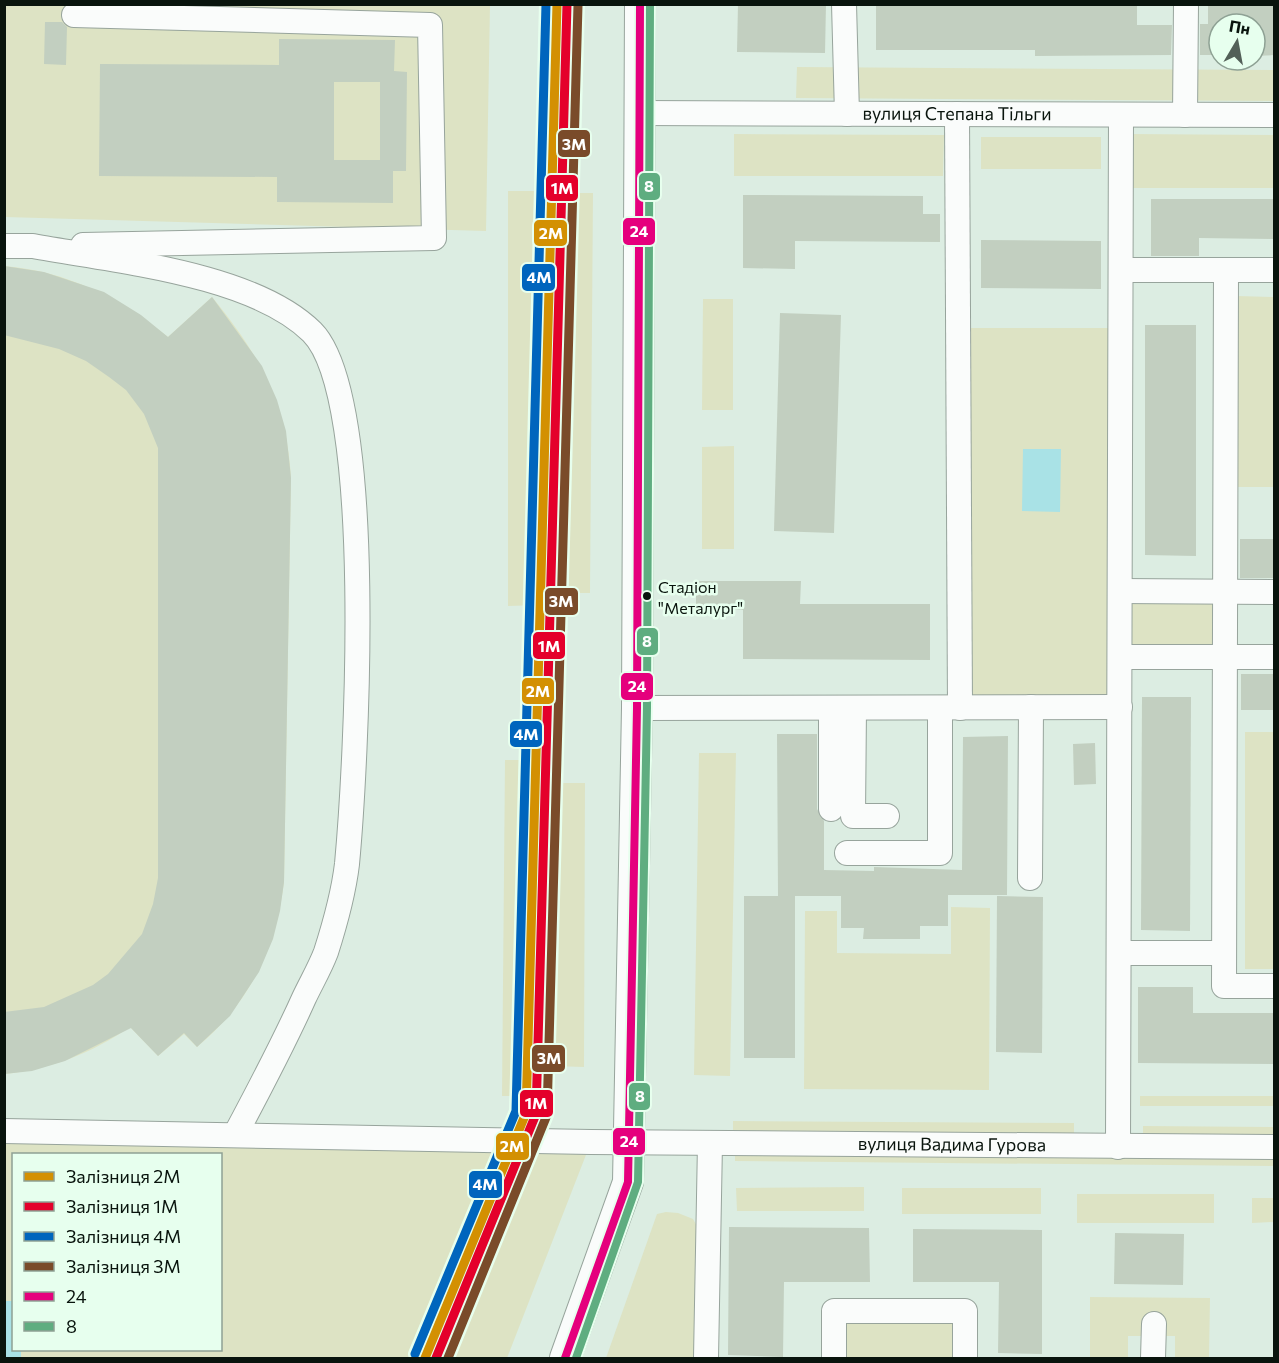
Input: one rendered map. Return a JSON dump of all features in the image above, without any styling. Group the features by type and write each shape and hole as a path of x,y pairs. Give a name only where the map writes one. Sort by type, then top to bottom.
{"main road":[{"path":"565,1359 628,1182 637,708 640,4"}],"street":[{"path":"844,4 847,114"},
{"path":"1185,4 1185,115"},
{"path":"4,246 434,238 430,25 74,15"},
{"name":"вулиця Степана Тільги","path":"639,113 1275,115"},
{"path":"847,853 940,853 950,708 957,114"},
{"path":"1119,1147 1121,115"},
{"path":"33,246 215,281 270,302 313,333 329,361 344,410 351,464 358,658 346,867 326,952 285,1039 235,1135"},
{"path":"1121,270 1275,270"},
{"path":"1227,270 1224,986 1275,986"},
{"path":"1120,591 1275,592"},
{"path":"1120,657 1275,657"},
{"path":"1030,878 1031,707"},
{"path":"637,708 1119,707"},
{"path":"831,808 843,708"},
{"path":"843,708 853,816 887,816"},
{"path":"1119,953 1224,953"},
{"name":"вулиця Вадима Гурова","path":"4,1131 629,1142 1275,1147"},
{"path":"706,1359 704,1347 710,1143"},
{"path":"834,1359 834,1311 878,1310 965,1311 965,1359"},
{"path":"1153,1359 1154,1324"}],"green space":[{"path":"5,5 490,5 486,231 5,217"},
{"path":"797,67 1207,70 1207,72 1274,70 1274,101 796,98"},
{"path":"554,82 577,82 577,164 554,164"},
{"path":"734,134 944,135 943,176 734,176"},
{"path":"1127,134 1274,135 1274,188 1127,188"},
{"path":"981,137 1101,137 1101,169 981,169"},
{"path":"508,191 539,191 539,605 508,606"},
{"path":"562,193 593,193 590,593 559,593"},
{"path":"4,266 71,280 131,310 168,337 212,297 243,338 267,380 283,426 291,478 284,882 274,930 257,973 231,1012 197,1047 184,1034 158,1056 130,1027 101,1045 55,1064 5,1074"},
{"path":"1237,296 1274,297 1274,487 1237,487"},
{"path":"703,299 733,299 733,410 702,410"},
{"path":"958,328 1121,328 1120,591 1225,592 1225,657 1120,657 1120,707 960,708"},
{"path":"734,446 734,549 702,549 702,447"},
{"path":"1245,732 1274,732 1274,969 1245,969"},
{"path":"699,753 736,753 730,1076 694,1075"},
{"path":"505,760 536,760 534,1096 502,1096"},
{"path":"554,783 585,783 584,1067 552,1066"},
{"path":"951,907 990,908 989,1090 804,1089 805,911 837,911 837,953 951,954"},
{"path":"1140,1096 1274,1096 1274,1106 1140,1106"},
{"path":"733,1121 1074,1123 1074,1133 733,1131"},
{"path":"1143,1126 1274,1127 1274,1136 1143,1136"},
{"path":"5,1131 591,1142 507,1358 5,1358"},
{"path":"735,1154 1274,1159 1274,1166 735,1161"},
{"path":"864,1187 864,1211 737,1211 736,1188"},
{"path":"902,1188 1041,1188 1041,1214 902,1214"},
{"path":"1077,1194 1214,1194 1214,1223 1077,1223"},
{"path":"1252,1198 1274,1198 1274,1222 1252,1223"},
{"path":"678,1213 693,1219 707,1244 706,1358 606,1358 657,1214"},
{"path":"1090,1297 1210,1298 1209,1358 1175,1358 1175,1336 1128,1336 1128,1358 1090,1358"},
{"path":"842,1316 960,1317 959,1358 842,1358"}],"water":[{"path":"1023,449 1061,449 1060,512 1022,511"},
{"path":"5,1301 12,1301 12,1351 21,1351 21,1358 5,1358"}],"building":[{"path":"738,4 826,4 825,53 737,52"},
{"path":"876,4 1137,4 1137,25 1172,25 1171,55 1035,56 1035,50 876,50"},
{"path":"1208,4 1275,4 1275,55 1267,55 1267,12 1208,12"},
{"path":"45,22 62,22 67,27 66,65 44,64"},
{"path":"1200,24 1207,24 1207,55 1200,55"},
{"path":"279,39 395,40 394,71 407,72 406,171 393,171 393,203 277,202 277,177 99,176 100,64 279,65","holes":["334,82 380,82 380,160 334,160"]},
{"path":"743,195 923,196 923,214 940,214 940,242 795,241 795,269 743,268"},
{"path":"1151,199 1275,199 1275,239 1199,238 1199,256 1151,256"},
{"path":"981,240 1101,241 1101,289 981,288"},
{"path":"4,266 44,272 104,292 141,315 168,337 212,297 262,366 277,400 286,431 291,478 284,882 273,939 259,972 230,1016 197,1047 184,1033 158,1056 131,1028 65,1061 32,1071 4,1074 4,1012 44,1007 93,985 108,974 142,934 153,904 158,878 158,448 144,414 126,390 109,377 86,361 59,349 4,335"},
{"path":"780,313 841,315 834,533 774,531"},
{"path":"1145,325 1196,325 1196,556 1145,555"},
{"path":"1240,539 1275,539 1275,578 1240,578"},
{"path":"696,581 801,581 800,604 930,604 930,660 743,659 743,610 696,610"},
{"path":"1241,674 1275,674 1275,710 1241,710"},
{"path":"1142,697 1191,697 1190,931 1141,930"},
{"path":"777,734 817,734 817,809 824,821 824,870 874,871 874,867 962,870 963,737 1008,736 1007,895 948,895 948,926 920,926 920,939 863,939 864,928 841,928 841,896 778,896"},
{"path":"1095,743 1096,784 1074,785 1073,744"},
{"path":"744,896 795,896 795,1058 744,1058"},
{"path":"997,896 1043,897 1042,1053 996,1052"},
{"path":"1138,987 1193,987 1193,1013 1275,1013 1275,1064 1138,1063"},
{"path":"729,1227 869,1228 870,1282 784,1282 783,1357 728,1355"},
{"path":"913,1229 1042,1230 1042,1354 998,1353 999,1282 913,1282"},
{"path":"1115,1233 1184,1234 1183,1285 1114,1284"}],"rail line":[{"name":"4М","path":"415,1354 516,1111 546,4"},
{"name":"2М","path":"425,1358 526,1113 557,4"},
{"name":"1М","path":"436,1358 536,1114 567,4"},
{"name":"3М","path":"448,1358 547,1115 578,5"}],"transit line":[{"name":"24","path":"565,1358 628,1182 637,708 640,4"},
{"name":"8","path":"576,1358 638,1182 647,708 650,4"}],"place":[{"name":"Стадіон \"Металург\"","path":"647,596"}]}
